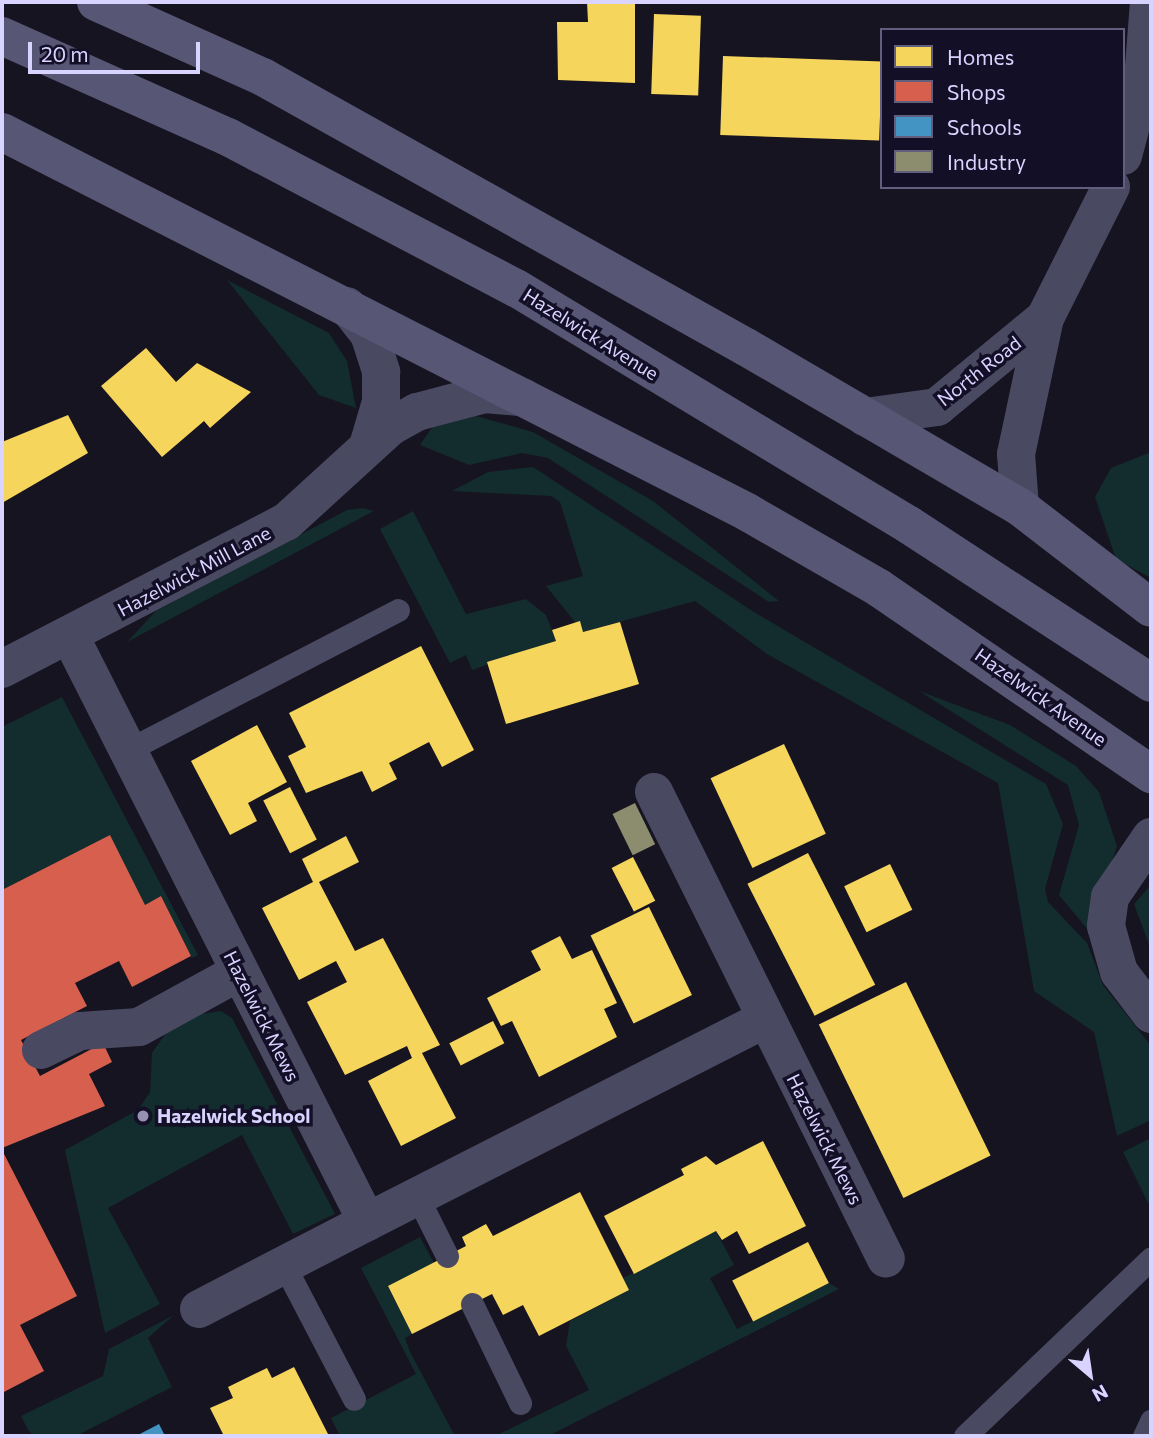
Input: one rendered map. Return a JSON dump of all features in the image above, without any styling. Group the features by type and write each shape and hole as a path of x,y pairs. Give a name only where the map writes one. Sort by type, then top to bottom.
{"street":[{"path":"96,2 263,77 865,417 1020,508 1151,608"},
{"path":"1125,150 1143,80 1149,2"},
{"name":"Hazelwick Avenue","path":"2,36 240,142 516,288 909,525 1151,684"},
{"name":"Hazelwick Avenue","path":"2,132 523,397 879,588 1151,774"},
{"path":"1125,158 1151,162"},
{"name":"North Road","path":"1020,508 1016,454 1045,318 1110,189"},
{"name":"Hazelwick Mill Lane","path":"347,306 369,334 381,372 382,402 368,446"},
{"name":"North Road","path":"865,417 937,407 1045,318"},
{"name":"Hazelwick Mill Lane","path":"2,669 286,522 322,496 368,446 390,427 443,402 485,394 523,397"},
{"name":"Hazelwick Mews","path":"70,636 367,1222"},
{"name":"Hazelwick Mews","path":"654,792 886,1259"},
{"path":"1151,837 1111,897 1106,926 1119,972 1151,1014"},
{"path":"41,1050 80,1031 139,1027 239,972"},
{"path":"199,1309 765,1019"}],"lane":[{"path":"128,750 398,610"},
{"path":"418,1196 447,1256"},
{"path":"965,1436 1151,1258"},
{"path":"284,1265 354,1399"},
{"path":"472,1304 520,1402"},
{"path":"1144,1436 1151,1421"}],"green space":[{"path":"227,280 329,333 347,361 356,408 319,395"},
{"path":"476,416 533,432 653,501 779,601 769,602 548,458 522,453 469,465 420,445 433,426"},
{"path":"1151,452 1151,578 1116,559 1095,497 1111,468"},
{"path":"533,467 754,612 1046,784 1063,824 1045,889 1048,902 1087,943 1103,985 1151,1046 1151,1120 1117,1136 1094,1032 1034,991 998,783 767,654 695,601 583,632 546,586 583,576 560,502 551,496 452,491 488,472"},
{"path":"363,508 374,511 127,642 156,611 347,510"},
{"path":"413,511 466,614 526,599 546,615 556,641 472,670 466,655 450,663 380,529"},
{"path":"919,691 1010,725 1076,766 1099,792 1117,846 1089,931 1059,895 1079,825 1068,785"},
{"path":"62,697 198,955 192,958 161,896 145,905 110,835 2,890 2,727"},
{"path":"1151,885 1151,950 1134,904"},
{"path":"221,1011 232,1018 335,1214 293,1234 242,1135 108,1208 160,1304 105,1333 65,1150 138,1110 150,1092 152,1053 166,1033 193,1015"},
{"path":"1151,1138 1151,1209 1123,1152"},
{"path":"716,1231 734,1265 710,1278 737,1329 829,1283 839,1289 548,1436 495,1436 589,1390 566,1346 570,1321 629,1290 623,1278"},
{"path":"420,1237 434,1263 388,1287 412,1334 405,1338 410,1352 455,1436 340,1436 331,1418 416,1374 361,1268"},
{"path":"174,1315 148,1338 172,1387 76,1436 34,1436 28,1430 21,1416 103,1376 109,1349"}],"building: Homes":[{"path":"587,2 635,2 635,83 558,80 557,22 588,22"},
{"path":"654,14 701,16 698,96 651,94"},
{"path":"723,56 880,61 879,141 720,135"},
{"path":"146,348 176,382 197,363 251,392 210,428 204,421 162,457 101,386"},
{"path":"68,415 88,453 2,503 2,442"},
{"path":"580,621 583,632 620,622 639,684 506,724 487,662 556,641 552,630"},
{"path":"421,646 474,750 442,767 429,742 389,763 397,779 372,792 362,771 306,793 288,756 306,747 289,713"},
{"path":"257,725 287,782 248,803 257,821 230,835 191,761"},
{"path":"784,744 826,834 752,868 711,778"},
{"path":"290,787 317,840 290,853 263,801"},
{"path":"346,836 359,862 319,882 355,951 383,938 440,1045 422,1053 456,1118 401,1146 368,1081 412,1058 407,1046 345,1075 307,1002 347,982 336,961 299,980 262,908 313,882 302,859"},
{"path":"808,853 875,985 815,1016 747,884"},
{"path":"633,857 655,901 634,912 612,868"},
{"path":"890,864 912,910 867,932 844,886"},
{"path":"649,907 692,995 634,1024 591,935"},
{"path":"560,936 572,959 592,950 617,1003 604,1009 617,1037 539,1077 512,1021 501,1026 487,998 541,970 531,951"},
{"path":"906,982 991,1155 903,1198 819,1025"},
{"path":"493,1021 504,1043 461,1066 449,1043"},
{"path":"763,1141 806,1226 749,1254 737,1231 722,1240 716,1231 634,1274 604,1216 684,1175 681,1169 706,1156 716,1165"},
{"path":"580,1192 629,1290 539,1336 523,1305 503,1315 492,1294 412,1334 388,1286 466,1246 462,1237 486,1224 493,1236"},
{"path":"808,1242 829,1283 753,1322 732,1281"},
{"path":"294,1367 329,1436 224,1436 210,1408 233,1398 228,1387 267,1368 272,1378"}],"building: Shops":[{"path":"110,835 145,905 161,896 191,956 132,987 119,961 75,983 87,1006 21,1040 40,1076 103,1043 112,1062 89,1074 105,1106 2,1148 2,890"},
{"path":"2,1150 77,1296 20,1325 44,1371 2,1393"}],"building: Schools":[{"path":"159,1424 165,1436 136,1436"}],"building: Industry":[{"path":"635,803 655,844 633,855 613,814"}],"place":[{"name":"Hazelwick School","path":"143,1116"}]}
